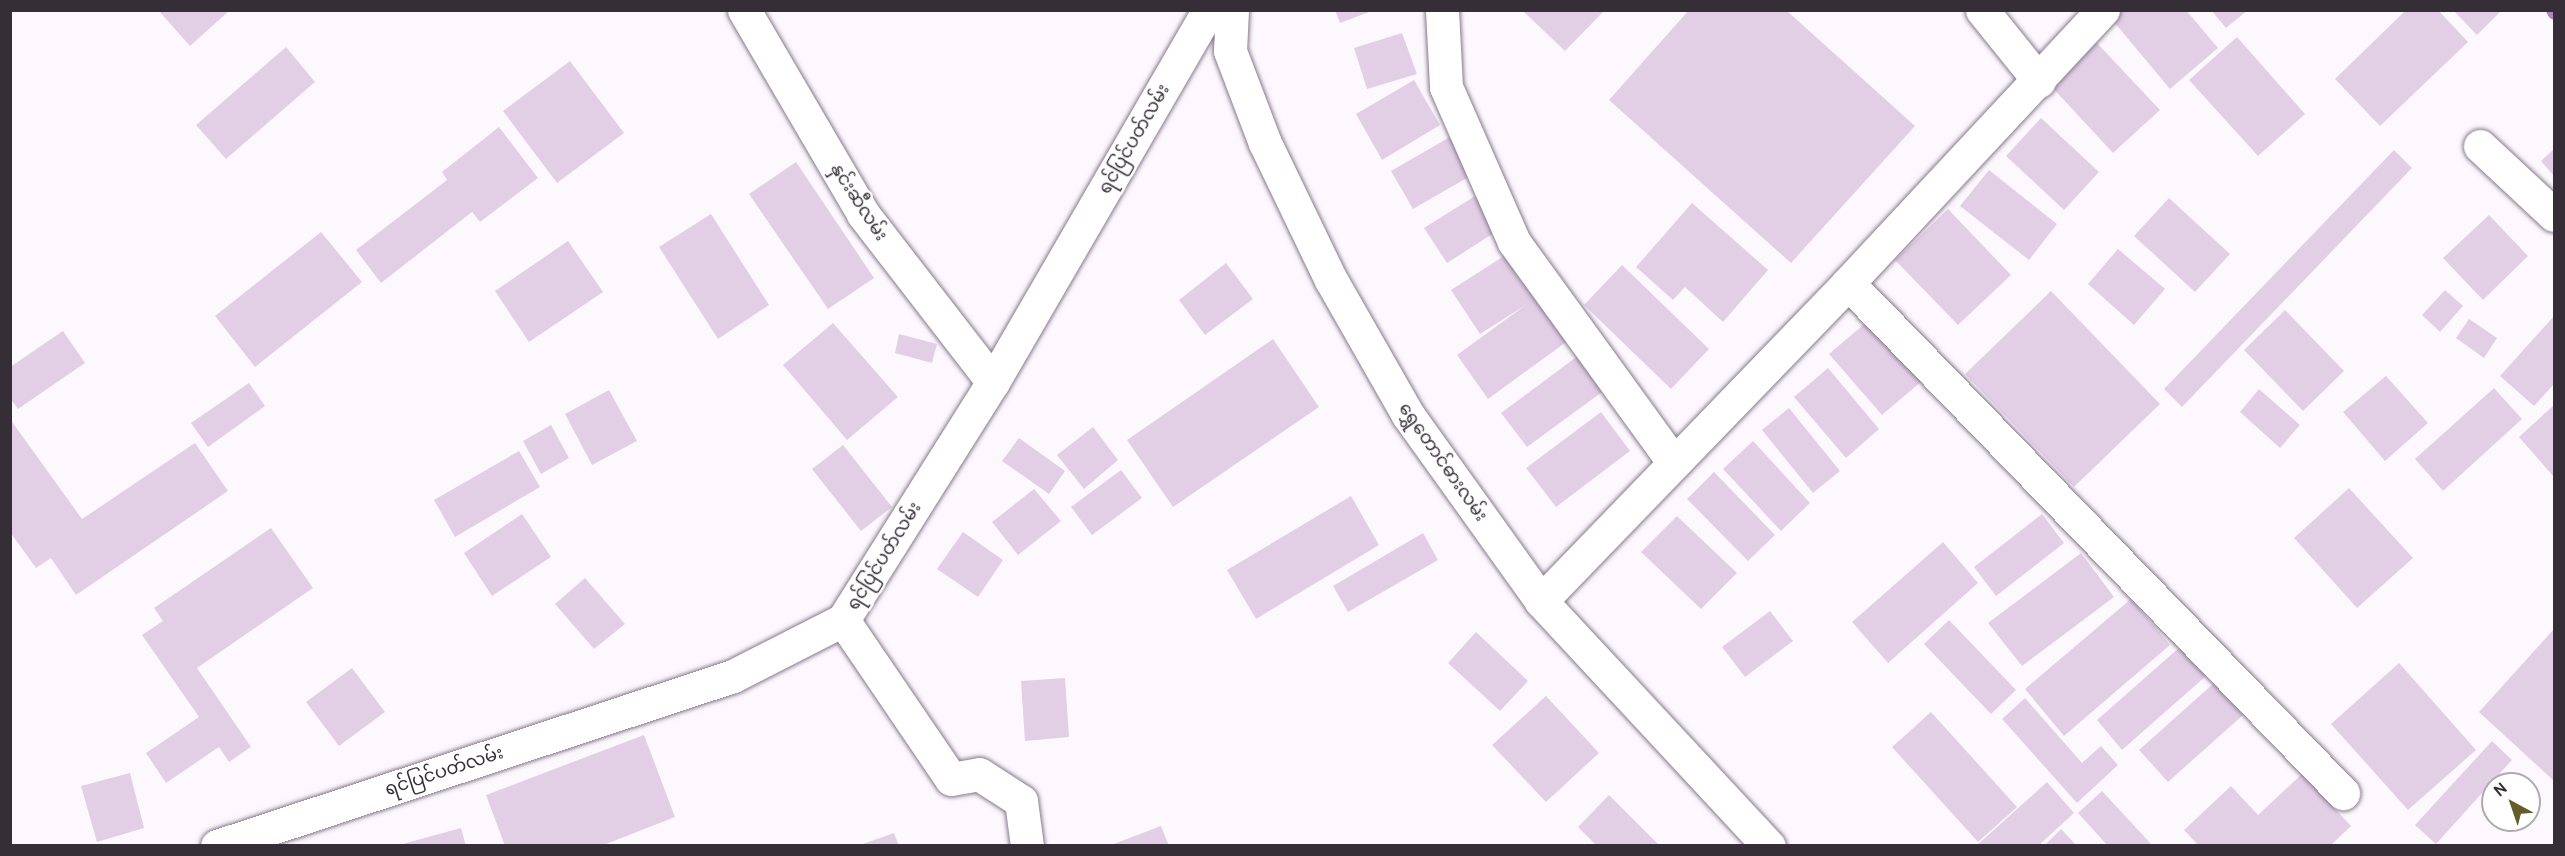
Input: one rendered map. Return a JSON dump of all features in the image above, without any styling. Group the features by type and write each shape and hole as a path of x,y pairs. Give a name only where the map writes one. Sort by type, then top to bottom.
{"street":[{"name":"နှင်းဆီလမ်း","path":"744,10 863,214 993,382"},
{"name":"ရင်ပြင်ပတ်လမ်း","path":"217,846 733,676 843,620 993,382 1209,10"},
{"name":"ရွှေတောင်ဓားလမ်း","path":"1232,10 1230,51 1265,143 1331,280 1408,415 1540,601 1769,846"},
{"path":"1442,10 1446,87 1514,242 1673,462"},
{"path":"1982,10 2039,81"},
{"path":"1540,601 1848,283 2103,10"},
{"path":"2480,146 2554,215"},
{"path":"1848,283 2343,793"},
{"path":"843,620 951,779 979,774 1021,801 1027,846"}],"building":[{"path":"158,10 230,10 190,46"},
{"path":"1335,10 1372,10 1372,11 1340,23"},
{"path":"1522,10 1605,10 1565,51"},
{"path":"1689,10 1786,10 1915,126 1791,263 1609,100"},
{"path":"2104,10 2186,10 2218,48 2170,89"},
{"path":"2211,10 2248,10 2226,28"},
{"path":"2406,10 2438,10 2468,42 2380,126 2335,79"},
{"path":"2453,10 2502,10 2477,35"},
{"path":"1402,33 1417,74 1367,89 1354,48"},
{"path":"2237,37 2305,114 2258,156 2189,80"},
{"path":"2096,42 2160,110 2113,153 2050,85"},
{"path":"286,47 315,82 226,159 196,125"},
{"path":"570,61 624,133 557,183 503,111"},
{"path":"1414,80 1440,125 1382,160 1356,114"},
{"path":"2041,118 2099,172 2064,210 2006,156"},
{"path":"499,127 538,178 480,222 472,212 381,283 356,250 447,180 442,172"},
{"path":"1450,137 1472,175 1413,209 1391,171"},
{"path":"2554,149 2554,176 2541,161"},
{"path":"2394,150 2412,168 2182,407 2164,389"},
{"path":"796,162 874,278 828,309 749,194"},
{"path":"1989,170 2057,224 2029,260 1960,206"},
{"path":"1475,196 1497,231 1447,263 1424,228"},
{"path":"2169,198 2230,254 2195,292 2134,236"},
{"path":"1692,203 1768,270 1723,322 1685,287 1673,300 1636,267"},
{"path":"1948,209 2011,275 1958,325 1895,260"},
{"path":"711,214 769,305 718,339 659,247"},
{"path":"2489,215 2528,256 2483,300 2443,258"},
{"path":"321,232 362,282 255,367 215,316"},
{"path":"568,241 603,292 529,342 495,291"},
{"path":"1518,247 1569,340 1488,399 1457,355 1527,304 1480,334 1451,290"},
{"path":"2118,249 2165,289 2134,325 2088,284"},
{"path":"1226,263 1253,299 1205,335 1179,300"},
{"path":"1622,265 1709,349 1671,389 1584,305"},
{"path":"2445,290 2463,306 2440,332 2422,315"},
{"path":"2051,291 2160,404 2074,487 1965,374"},
{"path":"2285,310 2344,371 2303,411 2244,350"},
{"path":"2554,316 2554,384 2534,406 2500,376"},
{"path":"2469,319 2497,338 2484,358 2456,338"},
{"path":"1869,320 1922,381 1882,415 1829,354"},
{"path":"833,323 898,397 847,440 783,365"},
{"path":"63,331 85,363 18,409 10,398 10,367"},
{"path":"899,334 937,344 932,363 895,353"},
{"path":"1273,339 1319,407 1173,507 1127,440"},
{"path":"1591,346 1617,381 1527,447 1501,413"},
{"path":"1828,368 1879,429 1846,458 1794,397"},
{"path":"2386,376 2428,423 2385,461 2343,412"},
{"path":"249,383 265,406 208,447 191,423"},
{"path":"2494,388 2522,419 2443,491 2415,459"},
{"path":"2259,389 2300,425 2280,448 2240,412"},
{"path":"609,390 637,441 592,465 565,414"},
{"path":"2554,405 2554,477 2519,437"},
{"path":"1789,408 1840,471 1813,493 1762,430"},
{"path":"1601,412 1630,451 1556,507 1526,468"},
{"path":"10,419 82,519 195,443 228,491 76,595 51,558 36,568 10,532"},
{"path":"551,425 569,458 541,474 523,441"},
{"path":"1093,427 1118,460 1084,489 1057,455"},
{"path":"1019,438 1065,471 1049,494 1002,461"},
{"path":"1753,441 1810,503 1781,531 1723,469"},
{"path":"843,445 892,507 861,531 812,469"},
{"path":"519,451 540,487 455,537 434,500"},
{"path":"1121,470 1142,498 1092,535 1071,507"},
{"path":"1714,472 1775,535 1748,561 1687,499"},
{"path":"2349,488 2413,558 2357,608 2294,538"},
{"path":"1034,489 1061,521 1018,555 992,522"},
{"path":"1351,496 1379,545 1256,619 1227,570"},
{"path":"522,514 551,557 492,596 464,553"},
{"path":"2042,514 2064,543 1996,596 1974,567"},
{"path":"1677,516 1737,573 1701,609 1641,552"},
{"path":"271,528 313,588 197,668 251,747 229,762 219,747 166,783 146,753 199,717 142,635 163,621 154,608"},
{"path":"963,532 1003,560 978,597 937,569"},
{"path":"1423,533 1438,560 1348,612 1333,586"},
{"path":"1943,542 1978,583 1888,663 1852,622"},
{"path":"2081,553 2114,597 2022,666 1988,623"},
{"path":"585,578 625,624 594,649 555,604"},
{"path":"2131,599 2170,645 2064,736 2025,689"},
{"path":"1770,611 1793,641 1745,677 1722,647"},
{"path":"1949,620 2016,690 1991,714 1924,644"},
{"path":"2554,629 2554,781 2479,712"},
{"path":"1476,632 1528,681 1500,711 1448,663"},
{"path":"2180,647 2206,676 2122,750 2097,720"},
{"path":"2399,663 2476,750 2408,810 2331,724"},
{"path":"352,668 385,712 339,746 306,702"},
{"path":"1065,678 1069,737 1025,741 1021,681"},
{"path":"2214,683 2243,715 2168,782 2139,750"},
{"path":"1546,696 1599,753 1546,802 1492,745"},
{"path":"2025,698 2082,763 2101,746 2118,765 2077,803 2002,719"},
{"path":"1931,712 2017,807 1978,842 1892,747"},
{"path":"644,735 675,817 601,846 505,846 486,795"},
{"path":"2492,741 2512,760 2501,772 2481,772 2481,794 2436,844 2415,825"},
{"path":"130,773 144,828 97,842 81,786"},
{"path":"2302,774 2351,826 2330,846 2199,846 2184,830 2231,786 2258,815"},
{"path":"2047,782 2074,813 2038,846 1976,846"},
{"path":"2102,791 2153,846 2108,846 2078,813"},
{"path":"1609,795 1660,846 1597,846 1578,827"},
{"path":"1161,826 1169,846 1111,846 1111,845"},
{"path":"461,828 466,846 399,846 399,845"},
{"path":"2061,829 2077,846 2044,846"},
{"path":"894,833 899,846 860,846 860,845"}],"waterway":[{"path":"2552,10 2554,14"}]}
